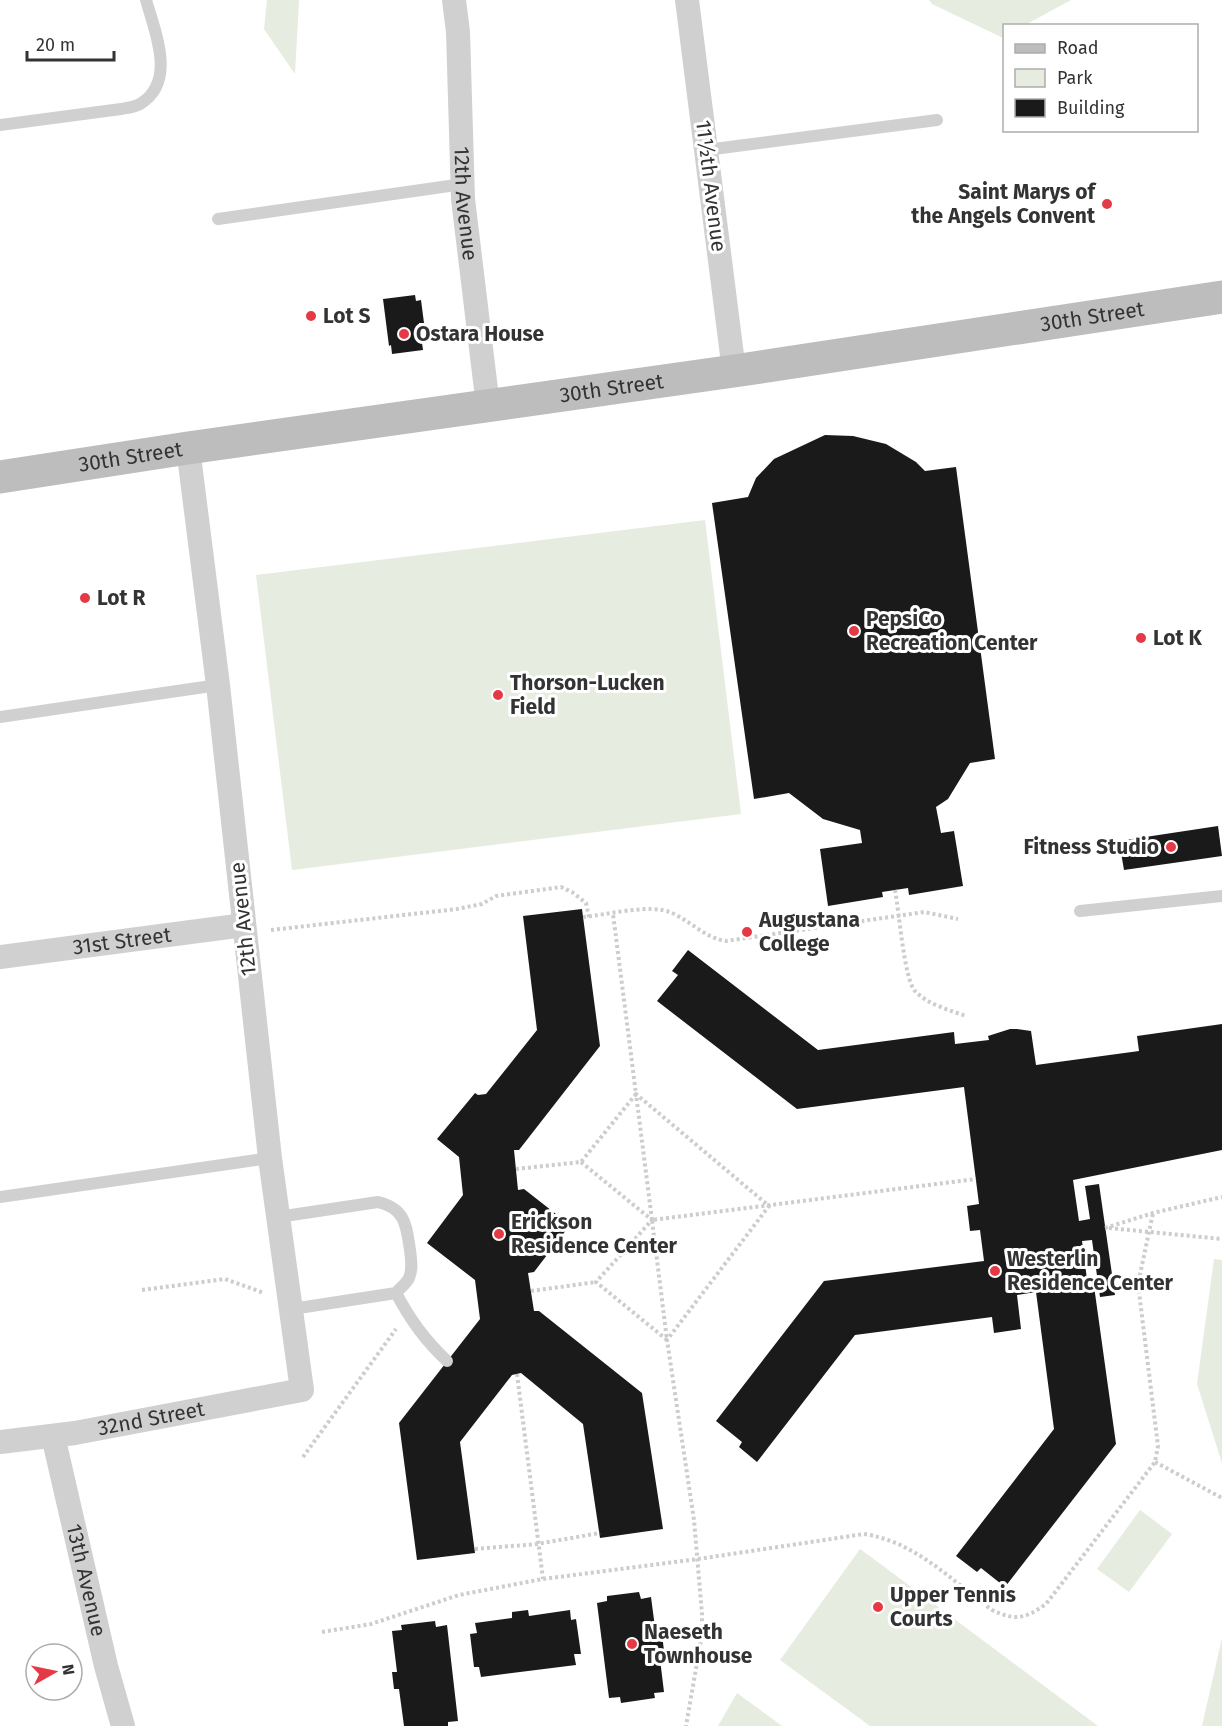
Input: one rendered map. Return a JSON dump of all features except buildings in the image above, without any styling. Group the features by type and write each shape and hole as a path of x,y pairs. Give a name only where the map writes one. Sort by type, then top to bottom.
{"street":[{"name":"12th Avenue","path":"454,0 458,32 466,235 488,406"},
{"name":"11½th Avenue","path":"687,0 734,371"},
{"name":"30th Street","path":"0,477 188,448 734,371 1222,297"},
{"name":"12th Avenue","path":"188,448 218,685 270,1158 302,1390"},
{"name":"31st Street","path":"0,957 244,929"},
{"name":"32nd Street","path":"0,1442 75,1433 302,1390"},
{"name":"13th Avenue","path":"53,1436 106,1666 123,1726"}],"lane":[{"path":"0,125 139,105 158,85 161,71 160,54 146,0"},
{"path":"706,150 937,120"},
{"path":"218,219 463,184"},
{"path":"0,717 218,685"},
{"path":"1080,911 1222,896"},
{"path":"0,1197 270,1158"},
{"path":"279,1217 378,1202 391,1206 401,1215 406,1224 412,1266 410,1277 396,1293 291,1306"},
{"path":"396,1293 425,1340 447,1361"}],"path":[{"path":"244,929 457,909 482,904 496,896 561,887 586,903 589,917"},
{"path":"896,890 907,972 913,990 944,1009 966,1016"},
{"path":"583,917 656,910 670,912 714,939 726,941 924,912 958,919"},
{"path":"613,914 667,1340 698,1559 702,1634 686,1726"},
{"path":"516,1169 581,1162 636,1094"},
{"path":"636,1094 768,1206"},
{"path":"581,1162 652,1220"},
{"path":"531,1291 596,1282 652,1220 976,1179"},
{"path":"1222,1197 1153,1213 1105,1228 1222,1239"},
{"path":"667,1340 768,1206"},
{"path":"322,1632 371,1624 459,1595 543,1579 864,1534 881,1536 923,1556 992,1610 1016,1618 1030,1615 1046,1604 1155,1462 1158,1446 1138,1284 1153,1213"},
{"path":"142,1290 225,1279 291,1306"},
{"path":"596,1282 667,1340"},
{"path":"1114,1287 1138,1284"},
{"path":"303,1457 407,1314"},
{"path":"517,1374 543,1579"},
{"path":"1155,1462 1222,1498"},
{"path":"475,1549 537,1544 600,1533"}],"green space":[{"path":"267,0 299,0 295,74 264,29"},
{"path":"929,0 1071,0 1027,24 1003,24 1003,38 932,4"},
{"name":"Thorson-Lucken Field","path":"705,520 741,814 292,870 256,575"},
{"path":"1214,1259 1222,1260 1222,1463 1197,1384"},
{"path":"1140,1510 1172,1534 1129,1592 1097,1569"},
{"name":"Upper Tennis Courts","path":"860,1549 1098,1726 870,1726 780,1660"},
{"path":"1222,1638 1222,1726 1202,1726"},
{"path":"737,1693 782,1726 718,1726"}],"place":[{"name":"Saint Marys of the Angels Convent","path":"1107,204"},
{"name":"Lot S","path":"311,316"},
{"name":"Ostara House","path":"404,334"},
{"name":"Lot R","path":"85,598"},
{"name":"PepsiCo Recreation Center","path":"854,631"},
{"name":"Lot K","path":"1141,638"},
{"name":"Thorson-Lucken Field","path":"498,695"},
{"name":"Fitness Studio","path":"1171,847"},
{"name":"Augustana College","path":"747,932"},
{"name":"Erickson Residence Center","path":"499,1234"},
{"name":"Westerlin Residence Center","path":"995,1271"},
{"name":"Upper Tennis Courts","path":"878,1607"},
{"name":"Naeseth Townhouse","path":"632,1644"}]}
